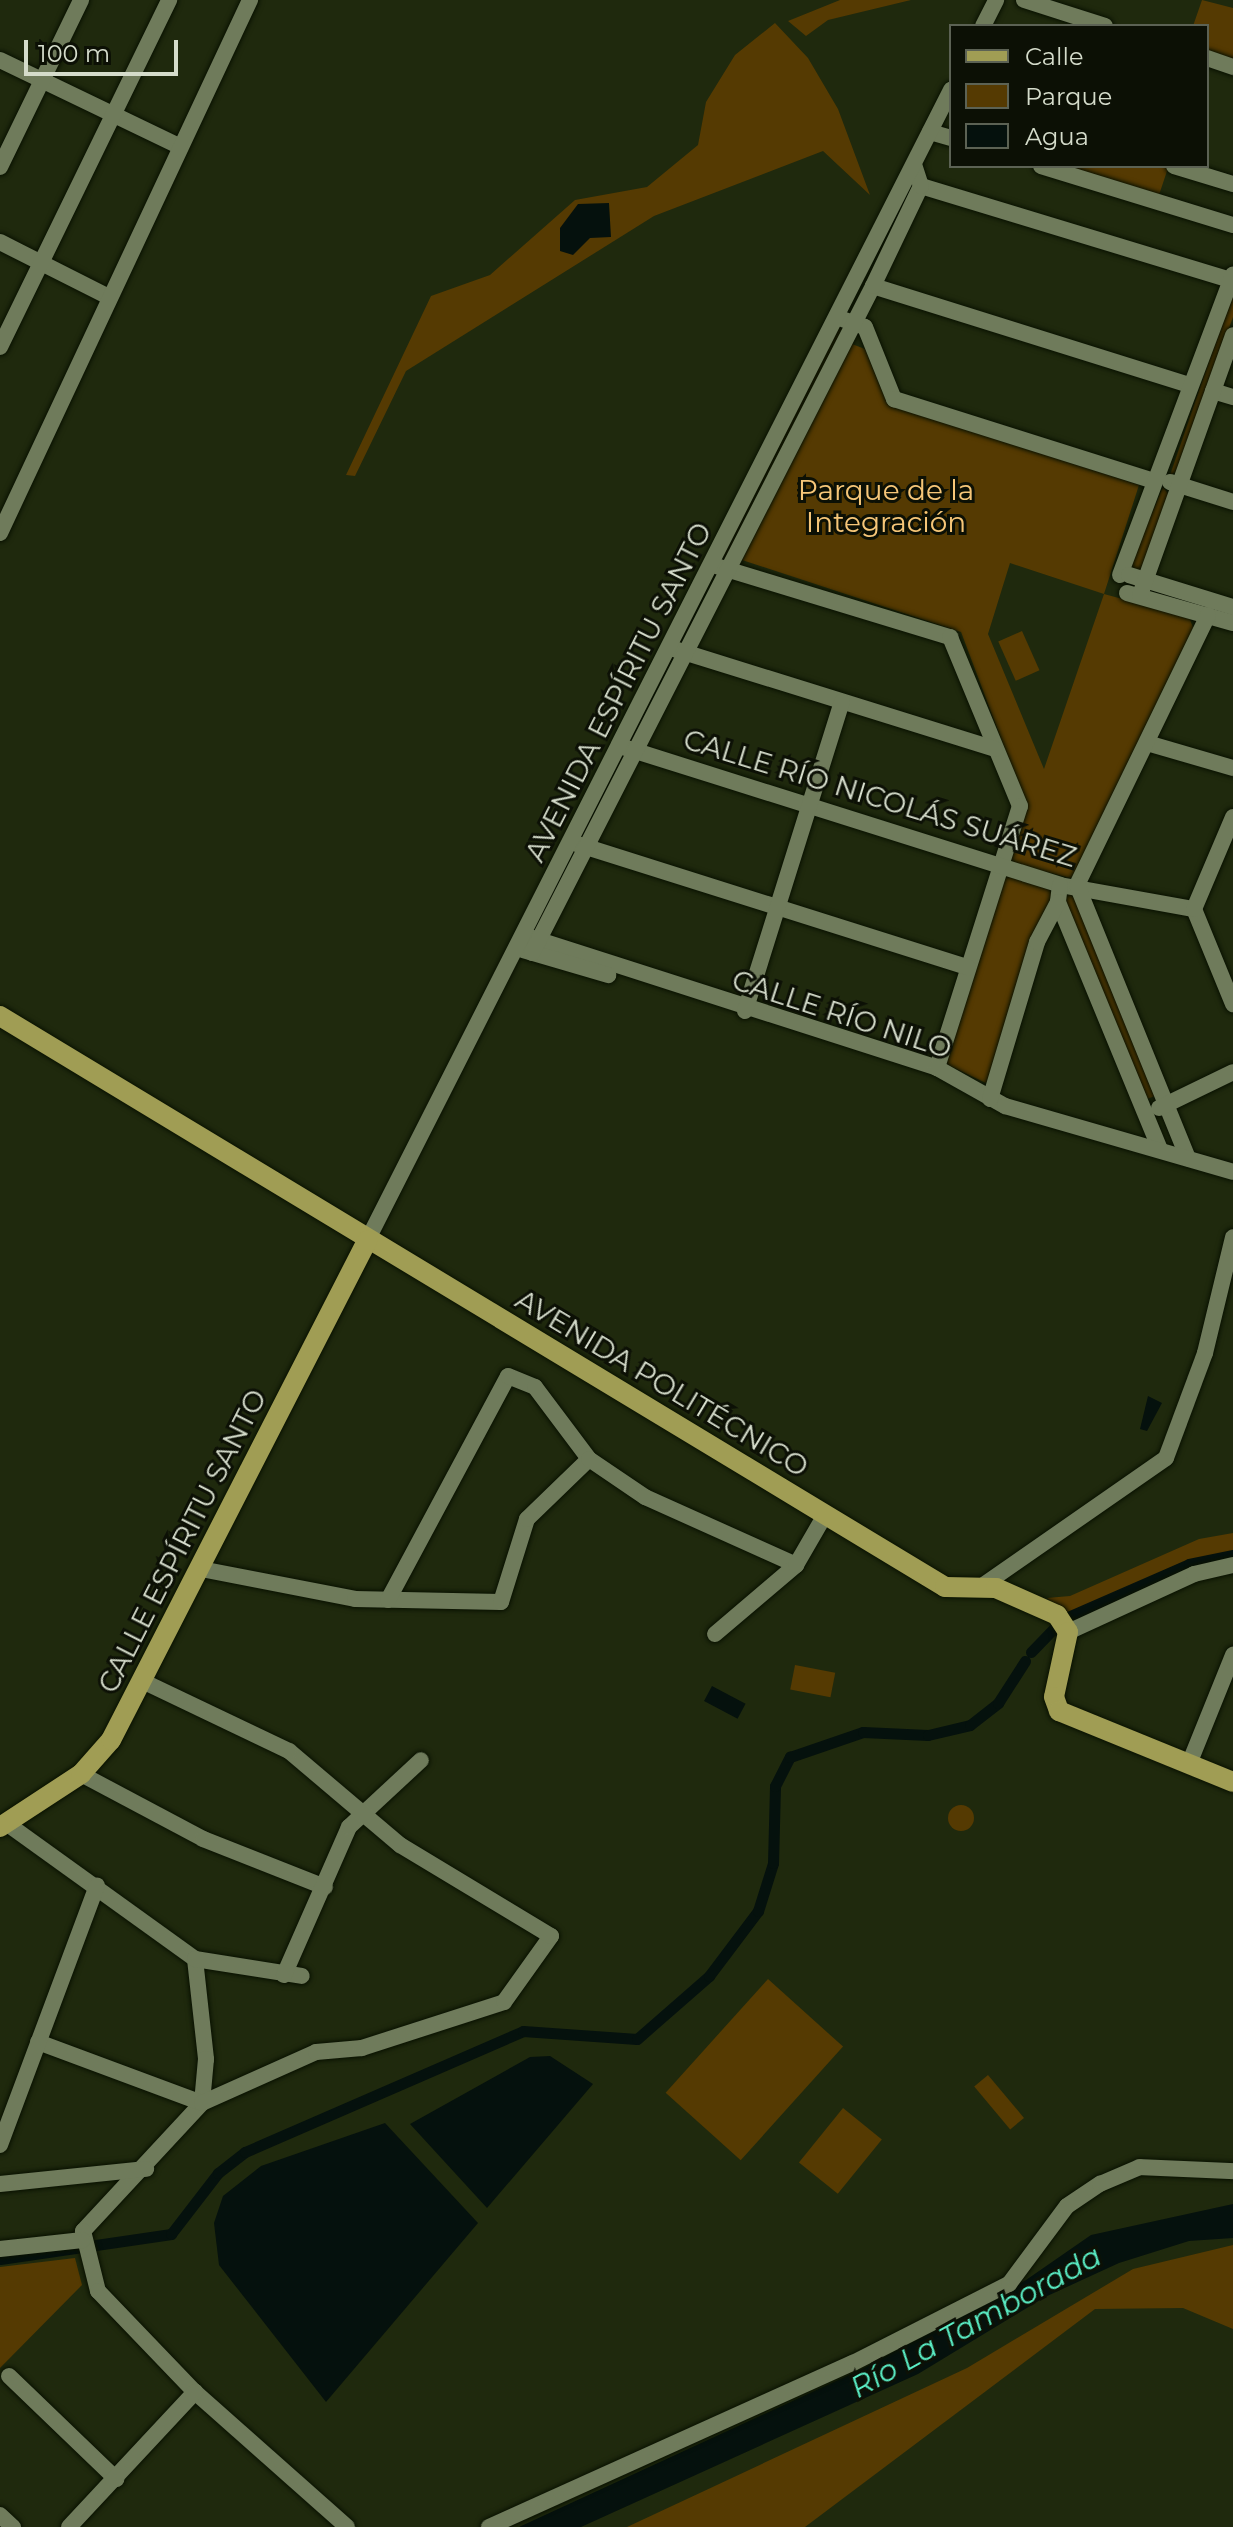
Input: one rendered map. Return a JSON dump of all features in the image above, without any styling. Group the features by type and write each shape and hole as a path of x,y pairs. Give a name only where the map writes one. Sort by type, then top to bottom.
{"main road":[{"name":"AVENIDA POLITÉCNICO","path":"0,1016 367,1241 945,1587 982,1586 1064,1625"},
{"name":"CALLE ESPÍRITU SANTO","path":"3,1825 81,1774 111,1740 367,1241"},
{"path":"1064,1625 1054,1697 1059,1711 1233,1782"}],"street":[{"path":"0,167 81,0"},
{"path":"0,347 169,0"},
{"path":"0,533 107,296 250,0"},
{"path":"984,24 996,0"},
{"path":"1024,0 1099,24"},
{"path":"1209,59 1233,67"},
{"path":"0,60 45,77 179,146"},
{"name":"AVENIDA ESPÍRITU SANTO","path":"367,1241 528,944 718,567 836,316 949,96"},
{"path":"930,132 949,137"},
{"path":"914,165 921,186 1231,279 1155,479 1132,584"},
{"path":"1048,168 1233,225"},
{"path":"1181,168 1233,184"},
{"name":"AVENIDA ESPÍRITU SANTO","path":"718,567 873,286 921,186"},
{"path":"0,242 107,296"},
{"path":"873,286 1189,385"},
{"path":"836,316 865,327 894,399 1233,502"},
{"path":"1132,584 1178,484 1233,335"},
{"path":"1213,391 1233,397"},
{"path":"718,567 950,637 1020,806 937,1068"},
{"path":"1132,584 1233,607"},
{"path":"1132,584 1233,623"},
{"path":"990,1099 1037,942 1147,743 1208,615"},
{"path":"676,650 995,749"},
{"path":"745,1011 842,702"},
{"path":"1147,743 1233,768"},
{"name":"CALLE RÍO NICOLÁS SUÁREZ","path":"626,748 1000,866 1065,891 1194,909"},
{"path":"1233,817 1194,909 1228,980 1233,1004"},
{"path":"577,844 968,967"},
{"path":"1065,891 1167,1104 1188,1158"},
{"path":"1065,891 1144,1115 1160,1150"},
{"name":"CALLE RÍO NILO","path":"528,944 683,996 698,993 745,1011 937,1068 990,1099 1233,1172"},
{"path":"1144,1115 1233,1072"},
{"path":"982,1586 1166,1458 1205,1353 1233,1237"},
{"path":"388,1600 508,1376 551,1402 589,1459 645,1497 796,1565"},
{"path":"201,1569 388,1600 501,1602 527,1519 589,1459"},
{"path":"715,1634 796,1565 825,1515"},
{"path":"1064,1625 1194,1574 1233,1565"},
{"path":"1189,1764 1233,1655"},
{"path":"0,2249 83,2247 202,2103 316,2052 362,2048 504,2002 551,1936 360,1813 289,1751 142,1681"},
{"path":"284,1975 360,1813 421,1760"},
{"path":"81,1774 203,1839 325,1887"},
{"path":"3,1825 97,1886 195,1959 302,1976"},
{"path":"0,2145 97,1886"},
{"path":"195,1959 206,2059 202,2103"},
{"path":"38,2042 202,2103"},
{"path":"489,2527 1009,2284 1067,2206 1100,2184 1140,2167 1233,2171"},
{"path":"0,2184 146,2169"},
{"path":"83,2247 105,2303 195,2392 347,2527"},
{"path":"9,2376 116,2479"},
{"path":"69,2527 195,2392"},
{"path":"0,2515 13,2527"}],"green space":[{"path":"840,0 911,0 828,20 806,36 788,21"},
{"path":"1202,0 1233,8 1233,59 1209,53 1209,24 1194,24"},
{"path":"775,23 808,58 838,109 870,195 823,151 654,216 406,371 355,476 346,475 431,296 490,275 575,200 647,187 698,145 706,102 735,55"},
{"path":"1060,168 1168,168 1158,198"},
{"path":"1233,292 1233,317 1177,472 1170,475"},
{"path":"837,326 844,326 726,559 719,557"},
{"name":"Parque de la Integración","path":"852,344 865,349 887,403 1139,485 1104,594 1189,617 1194,630 1074,879 1008,862 1026,805 961,632 742,560","holes":["1010,563 1104,594 1044,769 988,634"]},
{"path":"1163,487 1169,495 1141,573 1129,568"},
{"path":"1022,631 1039,670 1016,681 998,642"},
{"path":"1005,875 1049,888 1053,896 990,1085 942,1062"},
{"path":"1072,891 1155,1096 1145,1100 1062,895"},
{"path":"1233,1533 1233,1561 1075,1622 1047,1598 1070,1596 1199,1539"},
{"path":"795,1665 835,1673 830,1697 790,1690"},
{"path":"961,1805 971,1808 974,1818 971,1828 961,1831 951,1828 948,1818 951,1808"},
{"path":"768,1979 843,2047 741,2160 666,2093"},
{"path":"988,2075 1024,2118 1010,2129 974,2087"},
{"path":"843,2108 882,2139 838,2194 799,2162"},
{"path":"1233,2245 1233,2329 1183,2308 1095,2309 805,2527 627,2527 967,2368 1133,2269"},
{"path":"75,2258 82,2285 0,2368 0,2267"}],"water":[{"path":"609,203 611,237 590,238 573,255 560,251 560,228 578,204"},
{"path":"1148,1396 1162,1403 1147,1431 1140,1429"},
{"path":"712,1686 746,1704 738,1719 704,1701"},
{"path":"550,2056 593,2084 487,2208 410,2124 530,2057"},
{"path":"385,2123 478,2223 326,2402 219,2265 214,2223 223,2196 261,2166"},
{"name":"Río La Tamborada","path":"1233,2204 1233,2238 1189,2241 1119,2263 1045,2297 918,2374 581,2527 519,2527 864,2368 1026,2280 1091,2235"}],"waterway":[{"path":"1070,1616 1189,1564 1233,1555"},
{"path":"1031,1652 1058,1624"},
{"path":"0,2259 171,2234 218,2173 245,2152 523,2031 637,2039 709,1976 758,1911 773,1863 775,1786 790,1757 863,1732 928,1735 970,1725 998,1703 1025,1661"}]}
